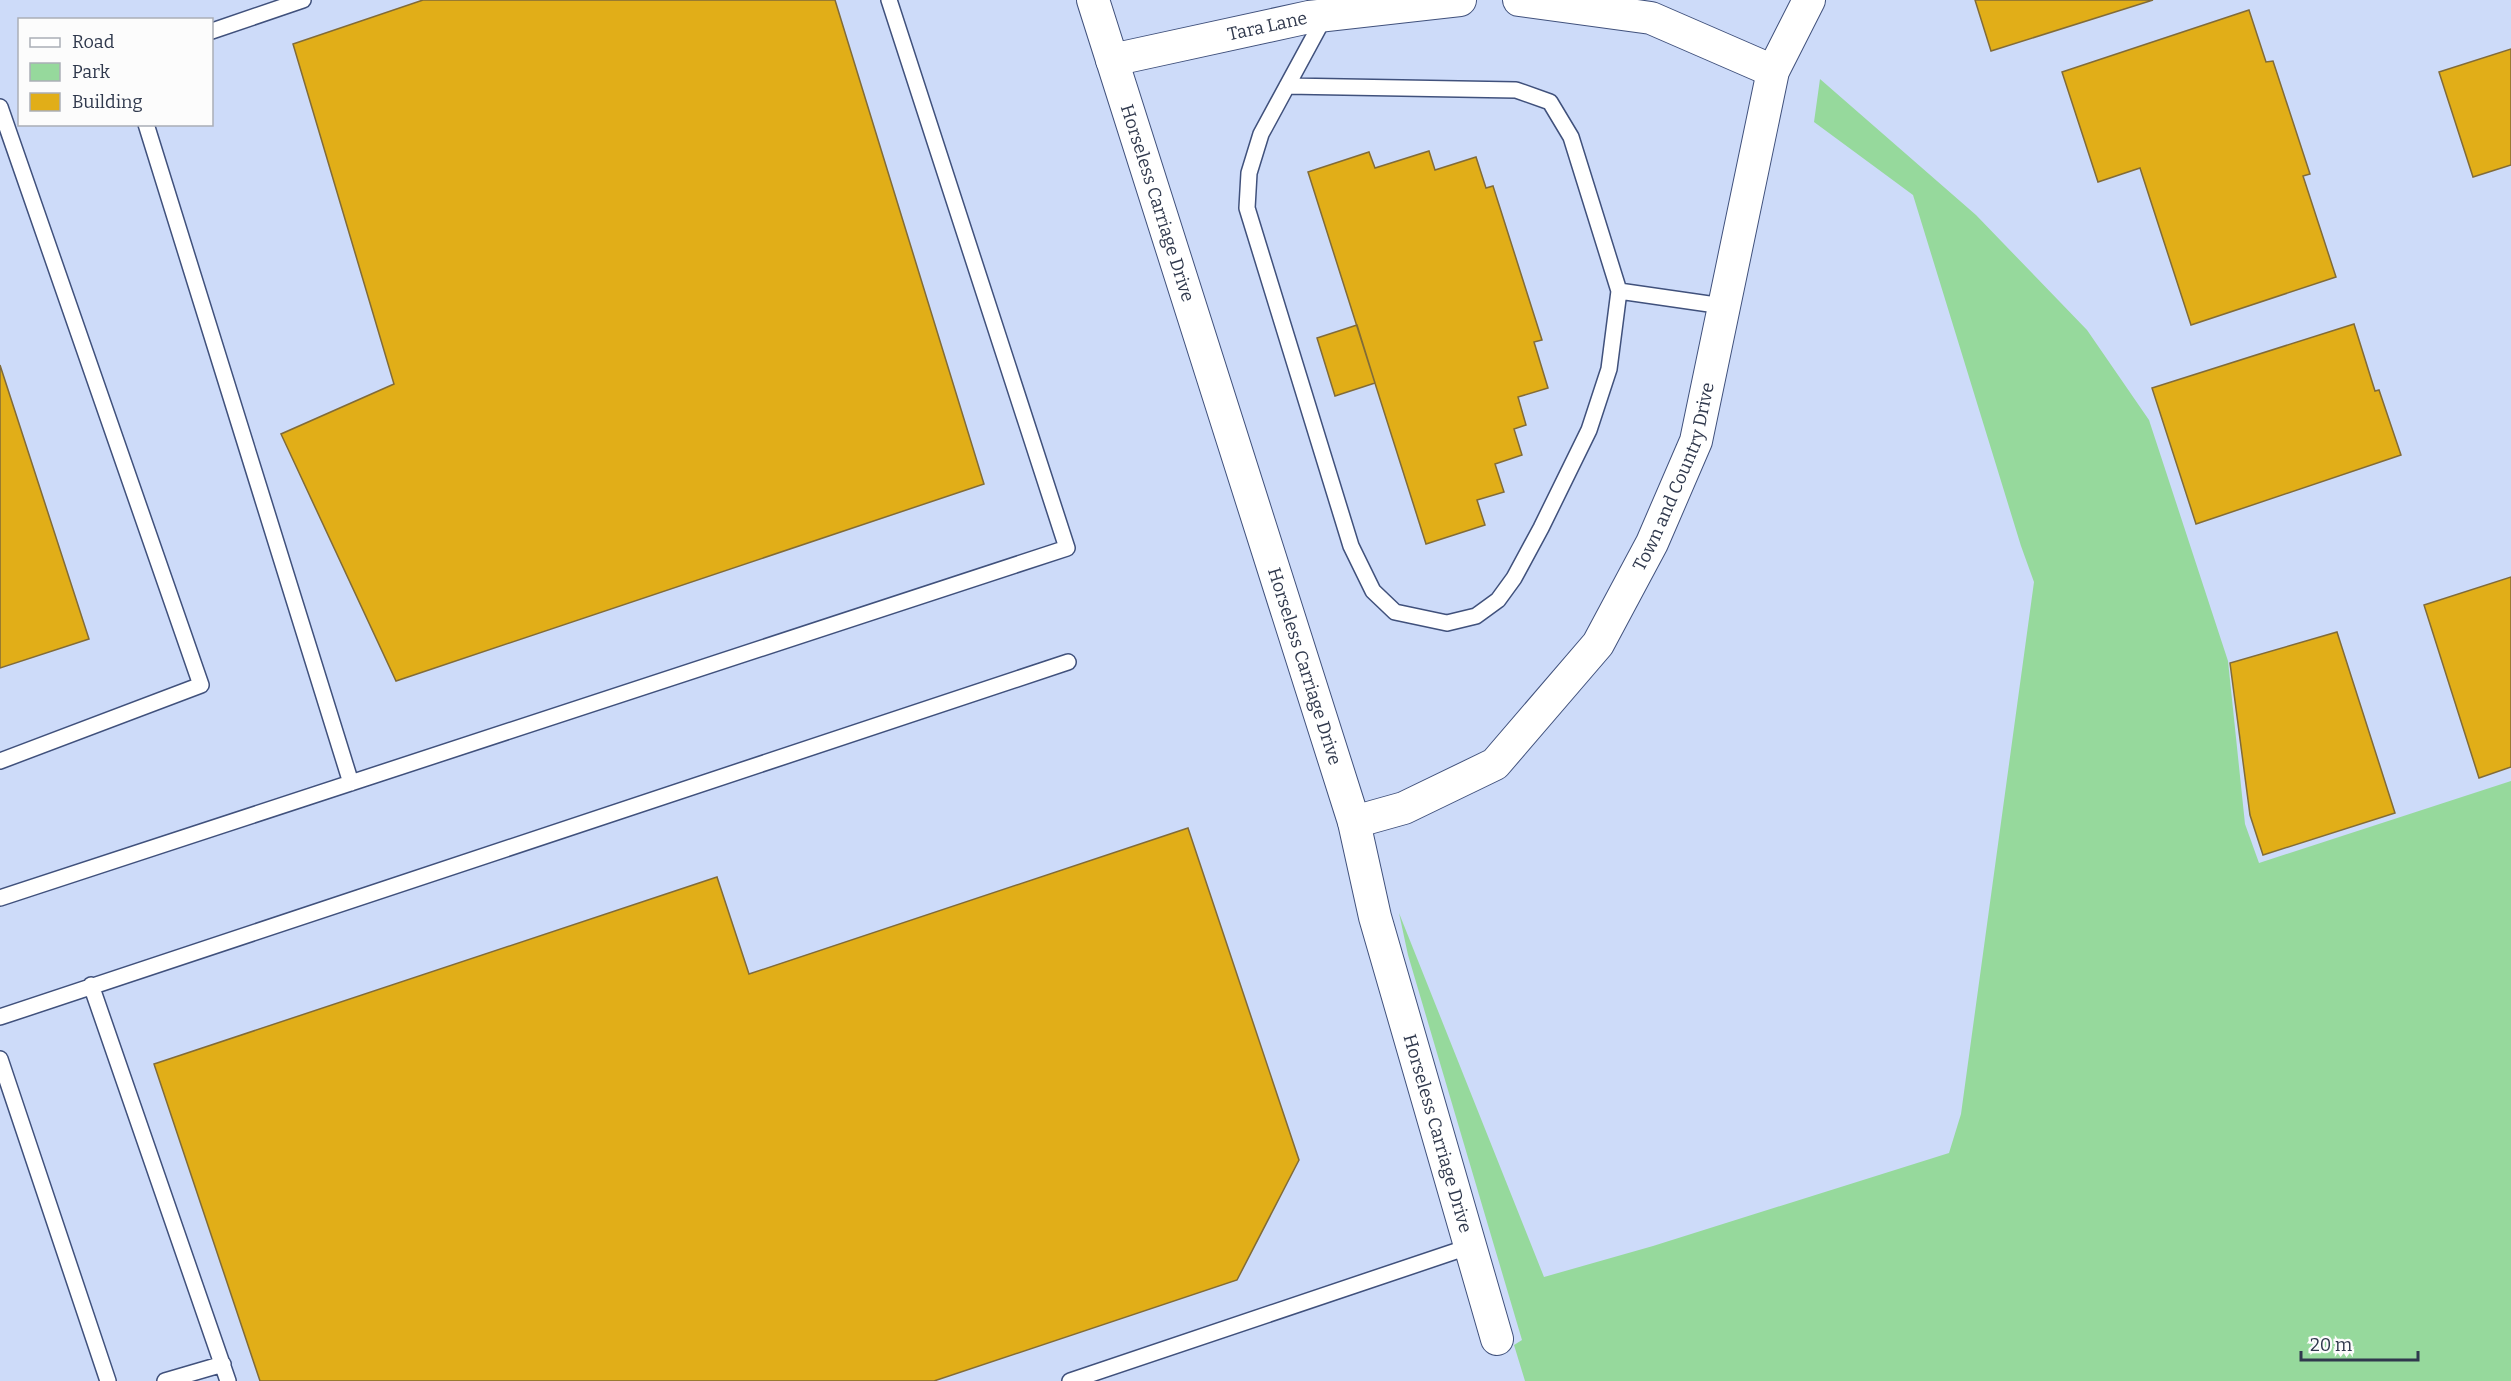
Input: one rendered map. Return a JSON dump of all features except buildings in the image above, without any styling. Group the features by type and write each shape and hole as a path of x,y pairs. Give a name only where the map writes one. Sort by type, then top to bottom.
{"street":[{"name":"Horseless Carriage Drive","path":"1093,0 1354,822 1375,916 1497,1339"},
{"name":"Tara Lane","path":"1112,60 1326,15 1460,0"},
{"path":"1519,0 1651,18 1773,71"},
{"name":"Town and Country Drive","path":"1354,822 1404,808 1495,764 1598,644 1652,543 1696,441 1773,71 1809,0"}],"lane":[{"path":"213,30 303,0"},
{"path":"0,898 1067,548 889,0"},
{"path":"1287,86 1516,90 1550,102 1571,137 1618,291 1609,369 1588,430 1514,578 1498,600 1476,616 1447,623 1395,612 1373,591 1351,546 1247,208 1249,172 1262,134 1287,86 1326,15"},
{"path":"0,107 201,685 0,760"},
{"path":"147,126 351,783"},
{"path":"1618,291 1724,306"},
{"path":"0,1017 1068,662"},
{"path":"91,985 228,1381"},
{"path":"0,1059 108,1381"},
{"path":"1070,1381 1471,1246"},
{"path":"165,1381 223,1364"}],"green space":[{"path":"1820,79 1976,215 2087,330 2149,420 2228,661 2245,824 2259,863 2511,781 2511,1381 1525,1381 1514,1345 1522,1340 1408,955 1399,913 1544,1277 1653,1246 1949,1153 1961,1114 2034,582 1913,195 1814,122"}]}
